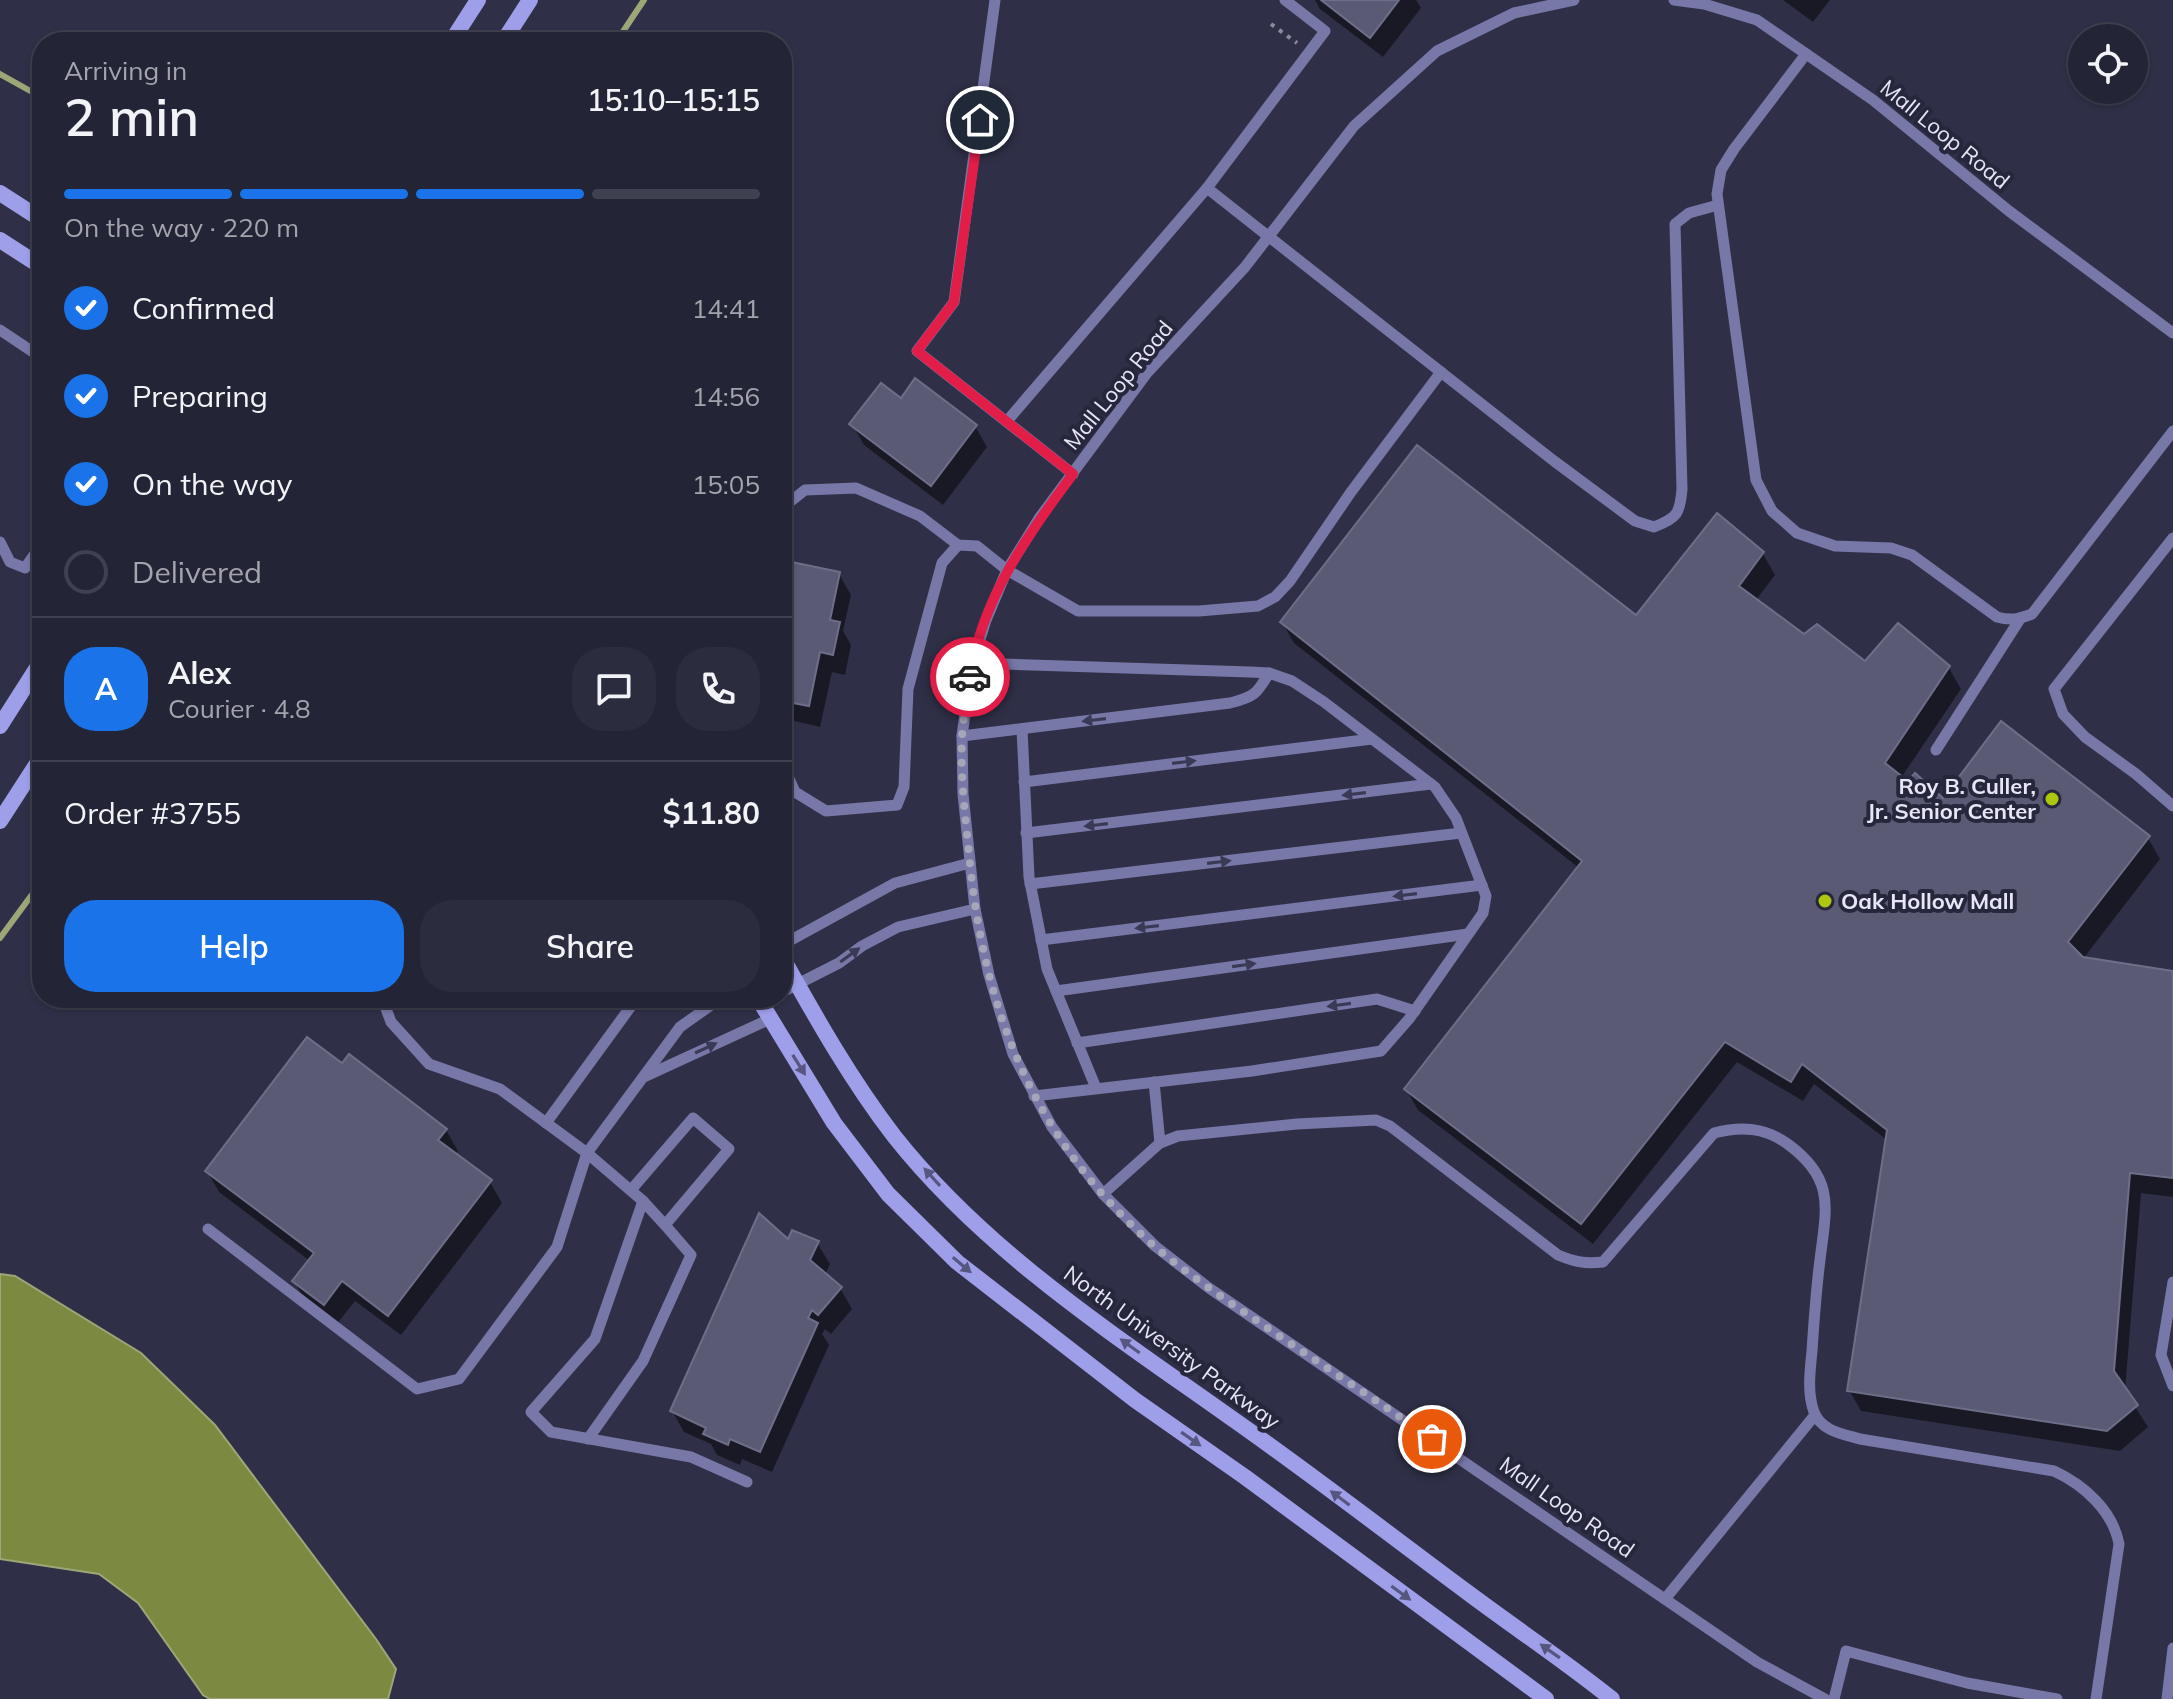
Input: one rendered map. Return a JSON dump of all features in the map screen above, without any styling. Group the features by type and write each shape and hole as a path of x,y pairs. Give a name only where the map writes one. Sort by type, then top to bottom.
{"main road":[{"path":"457,32 478,0"},
{"path":"509,32 530,0"},
{"path":"0,193 32,214"},
{"path":"0,240 32,261"},
{"path":"0,726 32,676"},
{"path":"0,821 32,771"},
{"name":"North University Parkway","path":"792,991 895,1137 953,1200 1016,1260 1574,1668 1612,1699"},
{"path":"766,1008 834,1123 888,1194 957,1262 1135,1400 1245,1477 1546,1699"}],"lane":[{"path":"995,0 954,302 917,351 1073,474"},
{"path":"1007,421 1207,188 1325,31 1285,0"},
{"path":"1514,13 1517,0"},
{"name":"Mall Loop Road","path":"1574,0 1514,13 1437,51 1354,126 1245,267 1147,373 1040,517 1007,570 986,620 973,663 962,736 963,794 975,909 999,1011 1013,1054 1034,1096 1052,1127 1103,1194 1155,1246 1209,1288 1757,1662 1825,1699"},
{"name":"Mall Loop Road","path":"1674,0 1704,4 1757,20 1873,100 2009,211 2173,333"},
{"path":"1806,54 1721,170 1717,194 1756,480 1772,511 1797,533 1813,540 1835,546 1891,548 1912,555 1997,617 2020,619 2032,614 2173,431"},
{"path":"1207,188 1554,461 1635,521 1654,527 1674,519 1681,505 1675,224 1689,213 1718,205"},
{"path":"0,330 32,351"},
{"path":"792,500 805,490 856,488 920,516 958,545 977,546 1007,570 1078,611 1199,611 1258,606 1275,597 1290,581 1351,492 1441,372"},
{"path":"2173,538 2054,689 2063,714 2085,737 2173,806"},
{"path":"0,542 10,562 25,568 32,558"},
{"path":"792,785 795,792 826,811 897,805 904,787 908,689 942,563 958,545"},
{"path":"1936,750 2020,619"},
{"path":"973,663 1269,673 1292,681 1431,784 1443,797 1486,896 1483,913 1415,1011 1381,1051 1252,1071 1034,1096"},
{"path":"962,736 1246,699 1258,693 1269,673"},
{"path":"1022,729 1030,884 1041,940 1047,969 1096,1088"},
{"path":"1024,782 1372,739"},
{"path":"1026,833 1431,784"},
{"path":"1030,884 1461,833"},
{"path":"792,940 895,883 970,863"},
{"path":"1041,940 1482,885"},
{"path":"792,987 898,927 975,909"},
{"path":"1056,991 1468,934"},
{"path":"1077,1043 1377,999 1415,1011"},
{"path":"386,1008 391,1022 429,1064 500,1089 587,1153 631,1190 691,1255 643,1361 588,1439"},
{"path":"546,1123 630,1008"},
{"path":"208,1229 417,1389 459,1379 557,1247 587,1153 680,1027 707,1008"},
{"path":"642,1078 770,1019"},
{"path":"1154,1082 1160,1143"},
{"path":"631,1190 693,1118 729,1149 665,1225"},
{"path":"1103,1194 1160,1143 1178,1136 1376,1120 1390,1126 1558,1255 1588,1264 1603,1262 1714,1133 1740,1127 1764,1132 1784,1141 1808,1159 1822,1188 1827,1213 1809,1387 1815,1415 1831,1431 1860,1439 2054,1471 2086,1491 2116,1527 2119,1544 2096,1699"},
{"path":"643,1201 595,1339 531,1412 551,1432 691,1457 747,1482"},
{"path":"2173,1282 2161,1355 2173,1386"},
{"path":"1665,1599 1815,1415"},
{"path":"2167,1699 2173,1648"},
{"path":"1834,1699 1846,1651 1967,1683 2057,1699"}],"shaded area":[{"path":"0,1274 15,1276 141,1353 215,1425 396,1669 388,1699 210,1699 203,1695 138,1603 99,1574 0,1559"}],"building":[{"path":"1321,0 1399,0 1370,38"},
{"path":"915,378 977,425 931,486 849,424 881,383 901,398"},
{"name":"Oak Hollow Mall","path":"1417,445 1636,615 1717,513 1764,552 1739,586 1804,634 1817,624 1865,661 1898,623 1950,666 1885,763 1908,781 1915,773 1943,798 2001,721 2150,836 2068,942 2083,957 2173,971 2173,1178 2130,1173 2114,1371 2138,1405 2107,1431 1847,1391 1887,1130 1802,1064 1791,1082 1725,1042 1581,1224 1404,1089 1582,861 1280,622"},
{"path":"792,562 840,572 830,620 840,622 833,655 820,652 809,706 792,703"},
{"path":"307,1037 342,1063 349,1054 447,1129 438,1140 492,1180 388,1316 342,1281 324,1305 292,1281 314,1253 205,1171"},
{"path":"759,1213 788,1239 792,1230 819,1241 810,1260 842,1287 818,1315 812,1310 808,1318 818,1323 760,1452 730,1439 728,1445 703,1434 706,1428 670,1411"}],"waterway":[{"path":"623,32 644,0"},
{"path":"0,74 32,92"},
{"path":"0,938 32,895"}],"way so far":[{"path":"970,677 962,736 963,794 975,909 989,975 1013,1054 1052,1127 1103,1194 1155,1246 1209,1288 1432,1439"}],"place":[{"name":"Roy B. Culler, Jr. Senior Center","path":"2052,799"},
{"name":"Oak Hollow Mall","path":"1825,901"}],"route":[{"path":"970,677 986,620 1007,570 1040,517 1073,474 917,351 954,302 980,120"}]}
